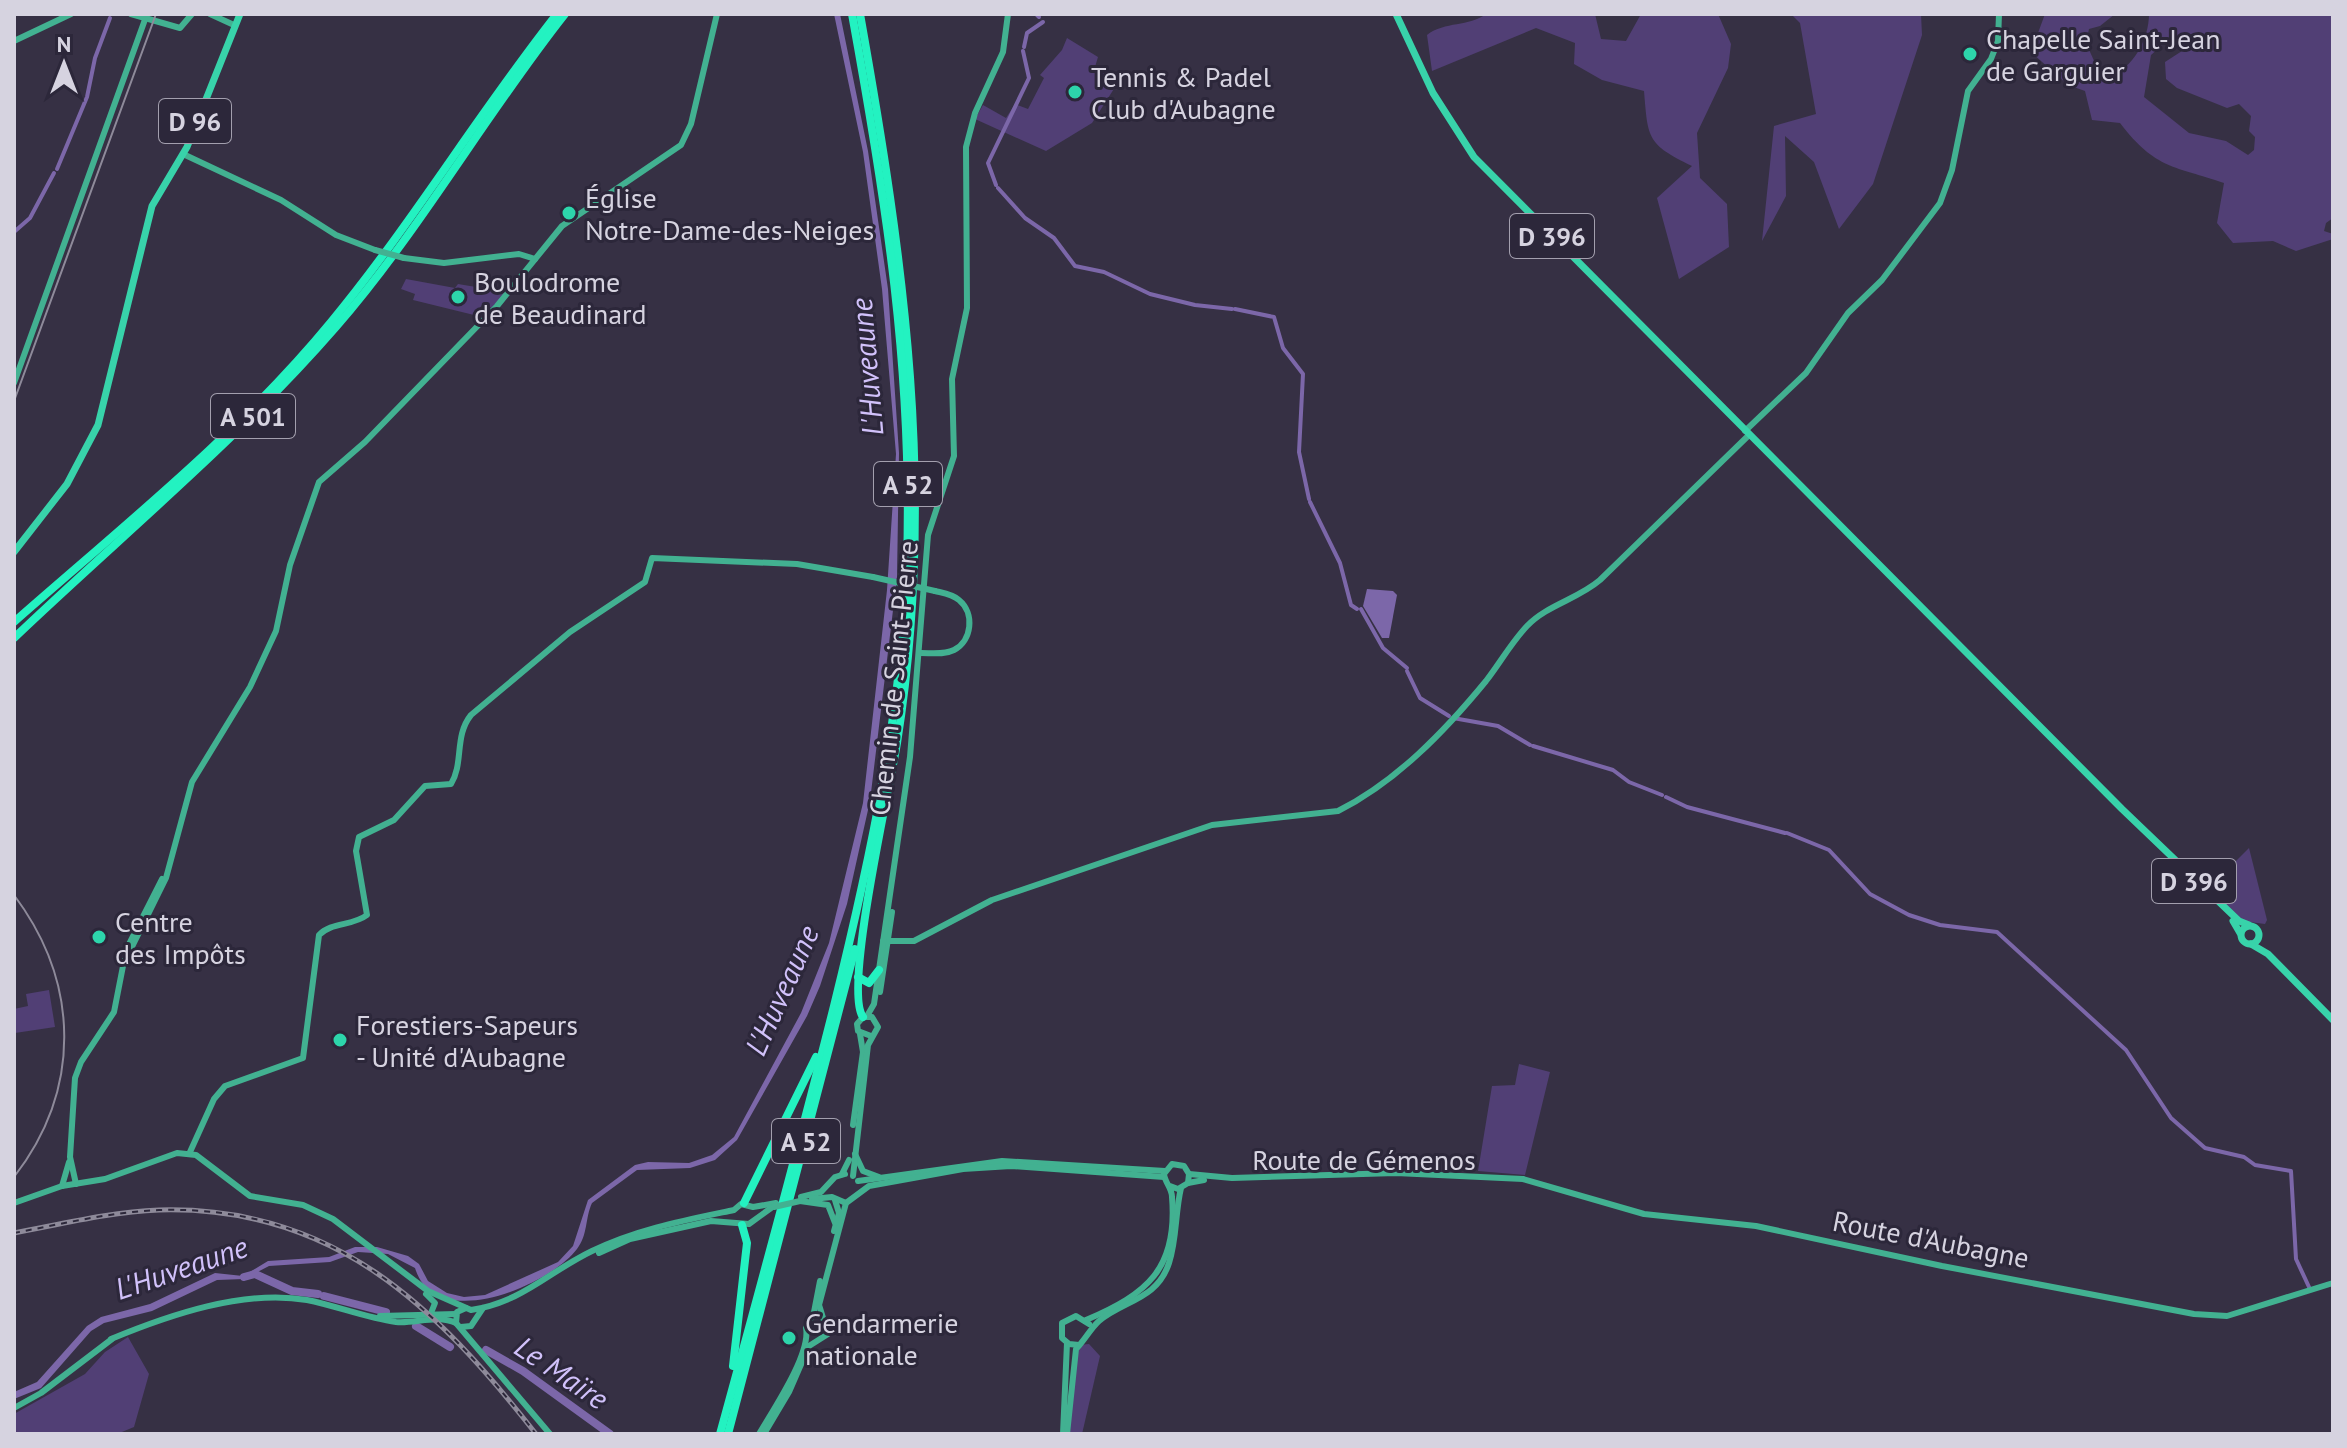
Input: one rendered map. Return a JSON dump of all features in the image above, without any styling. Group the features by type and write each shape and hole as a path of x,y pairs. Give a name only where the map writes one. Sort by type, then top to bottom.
{"highway":[{"name":"A 501","path":"14,622 234,427 330,323 557,14"},
{"name":"A 501","path":"14,631 241,429 338,325 388,263 508,89 565,14"},
{"name":"A 52","path":"719,1434 847,953 877,818 894,712 907,565 909,471 897,287 852,14"},
{"name":"A 52","path":"728,1434 845,993 879,847 911,632 916,470 905,286 860,14"},
{"path":"14,613 111,537"},
{"path":"14,638 98,558"},
{"path":"865,1016 857,1006 858,977 879,847"},
{"path":"748,1205 813,1067 847,953"},
{"path":"858,977 869,983 879,970"},
{"path":"719,1434 741,1318 748,1238 739,1223"}],"main road":[{"name":"D 96","path":"14,549 44,515 72,475 98,425 114,371 146,225 155,199 183,154 240,14"},
{"name":"D 396","path":"1396,14 1433,93 1474,157 2145,831 2236,924 2240,933"},
{"name":"D 396","path":"2145,831 2239,921 2249,925"},
{"path":"2249,925 2257,929 2259,937 2251,944 2242,941 2240,933 2249,925"},
{"name":"D 396","path":"2259,937 2268,954"},
{"name":"D 396","path":"2251,944 2268,954 2333,1020"}],"street":[{"path":"14,41 71,14"},
{"path":"131,14 151,17 180,28 192,14"},
{"path":"210,14 234,25"},
{"path":"124,963 169,869 192,782 250,687 276,631 290,565 319,482 365,442 497,306 571,218 681,145 691,124 717,14"},
{"name":"Chemin de Saint-Pierre","path":"875,1019 921,653 928,535 954,456 952,379 967,308 966,147 975,113 1003,52 1008,14"},
{"path":"886,941 914,941 992,900 1212,825 1338,811 1356,802 1406,766 1482,685 1536,618 1587,591 1600,580 1806,373 1848,313 1882,280 1940,203 1952,170 1968,91 1991,59 1998,41 1999,14"},
{"path":"14,383 151,17"},
{"path":"183,154 281,200 336,235 375,250 404,258 444,263 519,254 535,259"},
{"path":"190,1152 214,1099 225,1086 303,1058 319,935 323,930 358,921 367,915 356,851 359,837 394,820 425,786 451,784 467,719 570,632 645,582 652,558 797,564 873,577 956,597 966,606 970,618 964,642 953,651 921,653"},
{"path":"62,1186 70,1157 77,1070 114,1012 136,925 169,869"},
{"path":"136,925 145,920"},
{"name":"Chemin de Saint-Pierre","path":"865,1016 874,1004 886,941"},
{"path":"370,1316 456,1313 483,1308 529,1292 579,1259 628,1235 748,1205 775,1205 821,1192 842,1174 850,1149 863,1052 857,1024 865,1016 875,1019 877,1030 871,1036 854,1148 859,1193"},
{"path":"860,1034 871,1036"},
{"path":"854,1148 855,1159 863,1171 882,1178"},
{"path":"14,1203 62,1186 99,1181 177,1153 190,1152 250,1196 303,1205 330,1219 456,1313 458,1325 550,1434"},
{"path":"70,1157 76,1184"},
{"path":"842,1174 856,1178 882,1178 1002,1161 1165,1174"},
{"path":"822,1319 819,1302 846,1203 869,1186 1011,1166 1165,1174 1180,1164 1189,1174 1188,1183 1181,1188 1170,1186"},
{"path":"1065,1434 1067,1343 1060,1333 1064,1321 1073,1316 1086,1320 1127,1301 1156,1277 1168,1247 1172,1198 1165,1174"},
{"name":"Route de Gémenos","path":"1189,1174 1221,1179"},
{"name":"Route de Gémenos","path":"1188,1183 1221,1179 1394,1175 1523,1181 1644,1214 1720,1222"},
{"path":"811,1338 806,1328 812,1319 839,1213 830,1184"},
{"path":"1065,1434 1073,1358 1079,1345 1087,1340 1100,1320 1143,1298 1160,1280 1171,1257 1181,1188"},
{"path":"800,1199 834,1198 846,1203"},
{"path":"800,1199 828,1205 834,1213 836,1227"},
{"path":"748,1205 755,1217"},
{"path":"579,1259 642,1236 711,1221 749,1224 775,1205"},
{"path":"734,1210 739,1223"},
{"path":"330,1219 384,1260"},
{"name":"Route d'Aubagne","path":"1720,1222 1756,1226 2194,1314 2227,1316 2333,1283"},
{"path":"423,1291 469,1309"},
{"path":"423,1291 435,1303 431,1313"},
{"path":"14,1408 41,1393 111,1339 149,1324 206,1309 279,1299 305,1300 407,1323 431,1320 472,1324"},
{"path":"472,1324 483,1308"},
{"path":"469,1309 472,1338"},
{"path":"811,1338 828,1334 827,1323 822,1319 812,1319"},
{"path":"1086,1320 1090,1331"},
{"path":"762,1434 811,1338"},
{"path":"1067,1343 1079,1345"}],"shaded area":[{"path":"834,14 840,14 868,151 888,289 899,453 897,577 870,801 847,904 807,1016 737,1140 715,1160 690,1168 637,1170 592,1203 577,1249 543,1277 519,1289 468,1301 445,1298 427,1288 415,1268 388,1254 358,1252 330,1262 269,1266 244,1279 217,1280 152,1311 104,1323 91,1331 41,1388 14,1399 14,1392 37,1382 87,1326 101,1317 150,1304 215,1273 243,1276 268,1261 329,1257 355,1247 377,1247 408,1256 419,1264 428,1281 447,1293 464,1297 485,1295 558,1262 573,1246 588,1200 635,1165 648,1162 689,1163 712,1155 734,1137 801,1013 829,943 863,803 887,590 896,454 882,289 863,152"},
{"path":"1486,14 1595,14 1601,39 1626,41 1641,14 1718,14 1731,44 1728,68 1697,133 1700,178 1727,204 1729,247 1679,279 1657,198 1692,166 1666,152 1653,138 1647,120 1644,91 1602,80 1574,64 1575,43 1536,28 1432,71 1427,35"},
{"path":"1791,14 1921,14 1922,35 1873,184 1839,229 1814,162 1785,136 1786,196 1762,241 1774,126 1816,114 1800,23"},
{"path":"2045,14 2115,14 2100,26 2089,29 2086,43 2100,74 2108,77 2125,67 2138,52 2146,33 2149,14 2333,14 2333,218 2326,223 2324,231 2333,234 2333,239 2296,251 2273,241 2233,243 2217,223 2224,183 2156,158 2120,123 2092,120 2085,91 2068,85 2031,52","holes":["2168,40 2182,51 2165,62 2166,79 2177,88 2227,108 2239,104 2251,116 2249,131 2255,137 2254,150 2248,155 2226,141 2189,133 2144,97 2151,55"]},
{"name":"Tennis & Padel Club d'Aubagne","path":"1067,38 1098,57 1095,67 1119,81 1092,123 1046,151 975,119 983,105 1006,118 1015,104 1028,109 1044,78 1040,75 1062,50"},
{"name":"Boulodrome de Beaudinard","path":"406,279 455,288 458,284 506,292 492,308 482,305 474,315 413,300 415,294 401,289"},
{"path":"1367,589 1393,591 1397,595 1389,638 1382,638 1363,606"},
{"path":"2249,848 2267,920 2265,924 2242,921 2209,888"},
{"path":"49,990 55,1027 15,1033 14,1009 28,1006 26,994"},
{"path":"1519,1064 1550,1072 1525,1175 1478,1171 1492,1086 1515,1085"},
{"path":"128,1337 149,1374 134,1427 117,1434 14,1434 14,1414 85,1374 105,1352"},
{"path":"1089,1344 1100,1356 1082,1434 1068,1434 1079,1345"}],"waterway":[{"path":"1036,14 1039,17"},
{"path":"57,169 87,97 95,58 110,18"},
{"path":"1024,47 1027,33 1043,22"},
{"path":"996,185 988,163 1029,78 1023,51"},
{"path":"14,232 30,218 54,173"},
{"path":"998,188 1025,218 1054,238 1075,266 1104,272 1150,294 1195,305 1232,309"},
{"path":"1235,309 1274,317 1283,348 1303,374 1299,452 1309,499"},
{"path":"1310,502 1340,563 1351,605 1357,609"},
{"path":"1361,609 1383,648 1407,668"},
{"path":"1407,671 1420,698 1449,716"},
{"path":"1453,718 1498,726 1530,745"},
{"path":"1533,746 1613,770 1629,782 1662,795"},
{"path":"1666,797 1687,807 1785,833"},
{"path":"1787,833 1829,850 1870,894 1909,915 1940,925 1997,932 2126,1050 2171,1118 2205,1148 2244,1157 2255,1165 2291,1171 2296,1259 2309,1287"},
{"name":"Le Maïre","path":"244,1277 255,1274 292,1291 318,1294"},
{"name":"Le Maïre","path":"324,1296 386,1312"},
{"name":"Le Maïre","path":"416,1326 450,1347"},
{"name":"Le Maïre","path":"486,1350 523,1371 610,1434"}],"tram line":[{"path":"14,401 156,14"},
{"path":"14,895 36,929 51,964 61,1000 64,1036 61,1072 52,1108 36,1143 14,1177"}],"railway":[{"path":"14,1233 104,1216 159,1210 221,1213 277,1225 328,1245 375,1272 419,1306 459,1344 536,1434"}],"place":[{"name":"Chapelle Saint-Jean de Garguier","path":"1970,54"},
{"name":"Tennis & Padel Club d'Aubagne","path":"1075,92"},
{"name":"Église Notre-Dame-des-Neiges","path":"569,213"},
{"name":"Boulodrome de Beaudinard","path":"458,297"},
{"name":"Centre des Impôts","path":"99,937"},
{"name":"Forestiers-Sapeurs - Unité d'Aubagne","path":"340,1040"},
{"name":"Gendarmerie nationale","path":"789,1338"}],"water label":[{"name":"L'Huveaune","path":"866,367"},
{"name":"L'Huveaune","path":"781,990"},
{"name":"L'Huveaune","path":"181,1267"}]}
